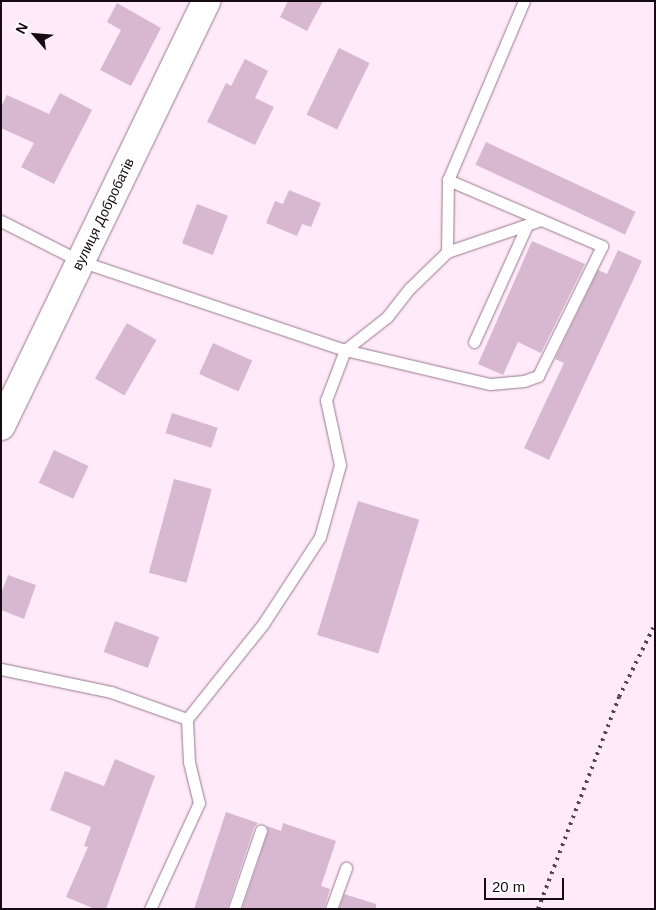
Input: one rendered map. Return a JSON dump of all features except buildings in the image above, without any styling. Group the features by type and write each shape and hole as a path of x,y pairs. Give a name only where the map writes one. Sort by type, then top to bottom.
{"street":[{"name":"вулиця Добробатів","path":"1,426 206,1"}],"lane":[{"path":"447,252 448,180 524,1"},
{"path":"1,221 80,261 345,350 490,384 524,381 538,376 602,246 448,180"},
{"path":"150,909 199,803 189,762 187,719 263,624 320,536 340,465 326,400 345,350 387,317 410,288 447,252 541,220"},
{"path":"474,342 527,225"},
{"path":"1,669 111,692 187,719"},
{"path":"234,909 261,830"},
{"path":"331,909 346,868"}],"railway":[{"path":"538,909 619,697 655,624"}]}
